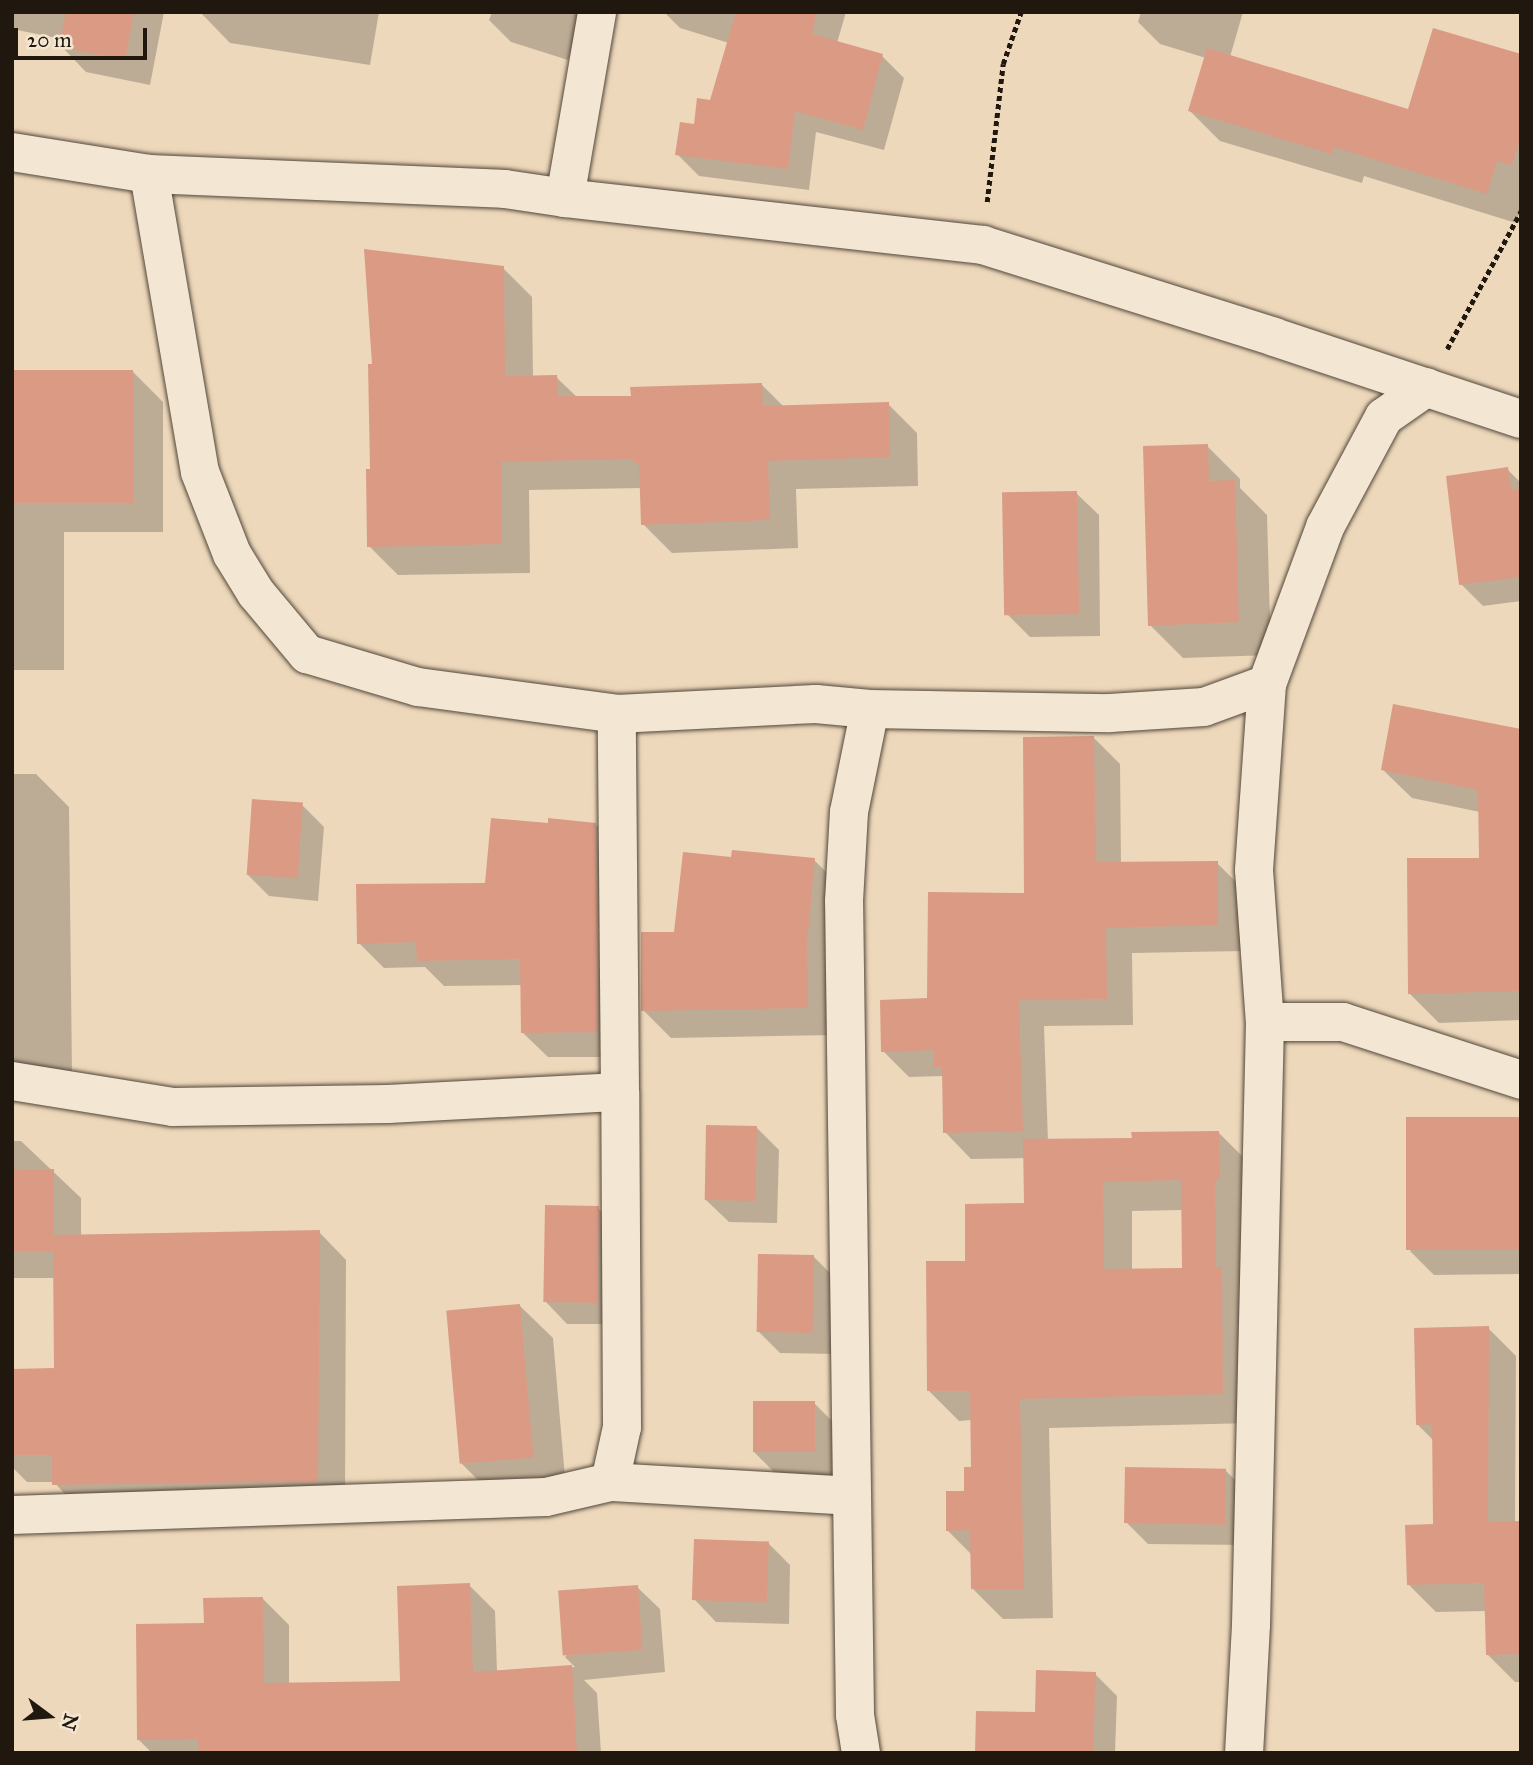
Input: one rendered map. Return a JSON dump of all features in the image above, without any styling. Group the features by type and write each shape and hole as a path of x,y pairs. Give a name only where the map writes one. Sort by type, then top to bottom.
{"street":[{"path":"565,198 597,12"},
{"path":"12,152 149,173 505,189 982,245 1521,419"},
{"path":"149,173 200,472 232,554 256,593 307,654 418,687 617,714 816,704 870,709 1110,713 1204,707 1267,684"},
{"path":"1244,1753 1251,1625 1265,1022 1254,870 1267,684 1325,527 1384,416 1427,387"},
{"path":"861,1753 855,1715 844,901 849,812 870,709"},
{"path":"610,1482 622,1427 617,714"},
{"path":"1265,1022 1343,1022 1521,1080"},
{"path":"12,1082 173,1107 388,1104 620,1092"},
{"path":"12,1515 546,1497 610,1482 852,1496"}],"path":[{"path":"982,245 1003,64 1021,12"},
{"path":"1427,387 1521,211"}],"building":[{"path":"66,12 134,12 125,60 59,47"},
{"path":"736,12 817,12 812,34 883,54 863,130 795,111 788,169 675,155 680,122 694,124 697,98 710,100"},
{"path":"1433,28 1521,54 1521,137 1512,165 1497,161 1487,194 1334,147 1332,154 1188,111 1207,48 1408,109"},
{"path":"364,249 504,266 505,376 557,375 558,396 631,396 630,387 762,383 763,406 889,402 890,457 768,461 770,520 641,525 639,463 633,463 633,459 501,462 502,544 367,547 366,469 370,469 368,364 372,364"},
{"path":"12,370 133,370 133,503 12,503"},
{"path":"1208,444 1209,481 1235,480 1239,622 1148,626 1143,446"},
{"path":"1508,467 1511,490 1521,488 1521,577 1459,585 1446,476"},
{"path":"1077,491 1079,614 1004,615 1002,492"},
{"path":"1393,704 1521,729 1521,991 1408,994 1407,858 1479,858 1478,790 1381,770"},
{"path":"1094,736 1096,862 1218,861 1218,925 1106,928 1107,999 1019,1000 1023,1131 943,1133 942,1067 934,1067 934,1050 881,1052 880,1000 927,998 928,892 1024,893 1023,737"},
{"path":"252,799 303,803 298,878 247,875"},
{"path":"491,818 548,823 548,818 596,823 598,1032 521,1033 520,959 417,961 416,942 357,944 356,884 485,883"},
{"path":"732,850 815,858 807,944 808,1008 641,1011 641,932 674,932 683,852 731,857"},
{"path":"1406,1117 1521,1117 1521,1250 1406,1250"},
{"path":"706,1125 757,1126 756,1201 705,1200"},
{"path":"1219,1131 1220,1180 1215,1180 1216,1267 1222,1267 1223,1394 1020,1399 1024,1589 971,1589 970,1530 946,1531 946,1491 964,1491 964,1467 971,1467 970,1391 927,1391 926,1261 965,1261 965,1204 1024,1203 1023,1139 1132,1138 1131,1132","holes":["1181,1180 1182,1268 1104,1269 1103,1182"]},
{"path":"54,1169 54,1235 320,1230 318,1481 52,1485 52,1455 12,1455 12,1369 54,1368 53,1251 12,1251 12,1170"},
{"path":"545,1205 599,1206 597,1303 543,1302"},
{"path":"758,1254 814,1255 813,1333 757,1332"},
{"path":"520,1304 533,1457 460,1464 446,1310"},
{"path":"1489,1326 1488,1522 1521,1521 1521,1654 1486,1655 1484,1583 1407,1585 1405,1525 1433,1524 1432,1424 1416,1425 1414,1328"},
{"path":"753,1401 815,1401 815,1452 753,1452"},
{"path":"1125,1467 1226,1469 1225,1525 1124,1523"},
{"path":"694,1539 769,1542 767,1603 692,1600"},
{"path":"470,1583 473,1672 572,1665 577,1753 199,1753 198,1739 137,1740 136,1624 204,1623 203,1598 263,1597 264,1683 400,1681 397,1586"},
{"path":"638,1585 643,1650 563,1655 558,1591"},
{"path":"1036,1670 1096,1672 1093,1753 975,1753 976,1711 1035,1712"}]}
